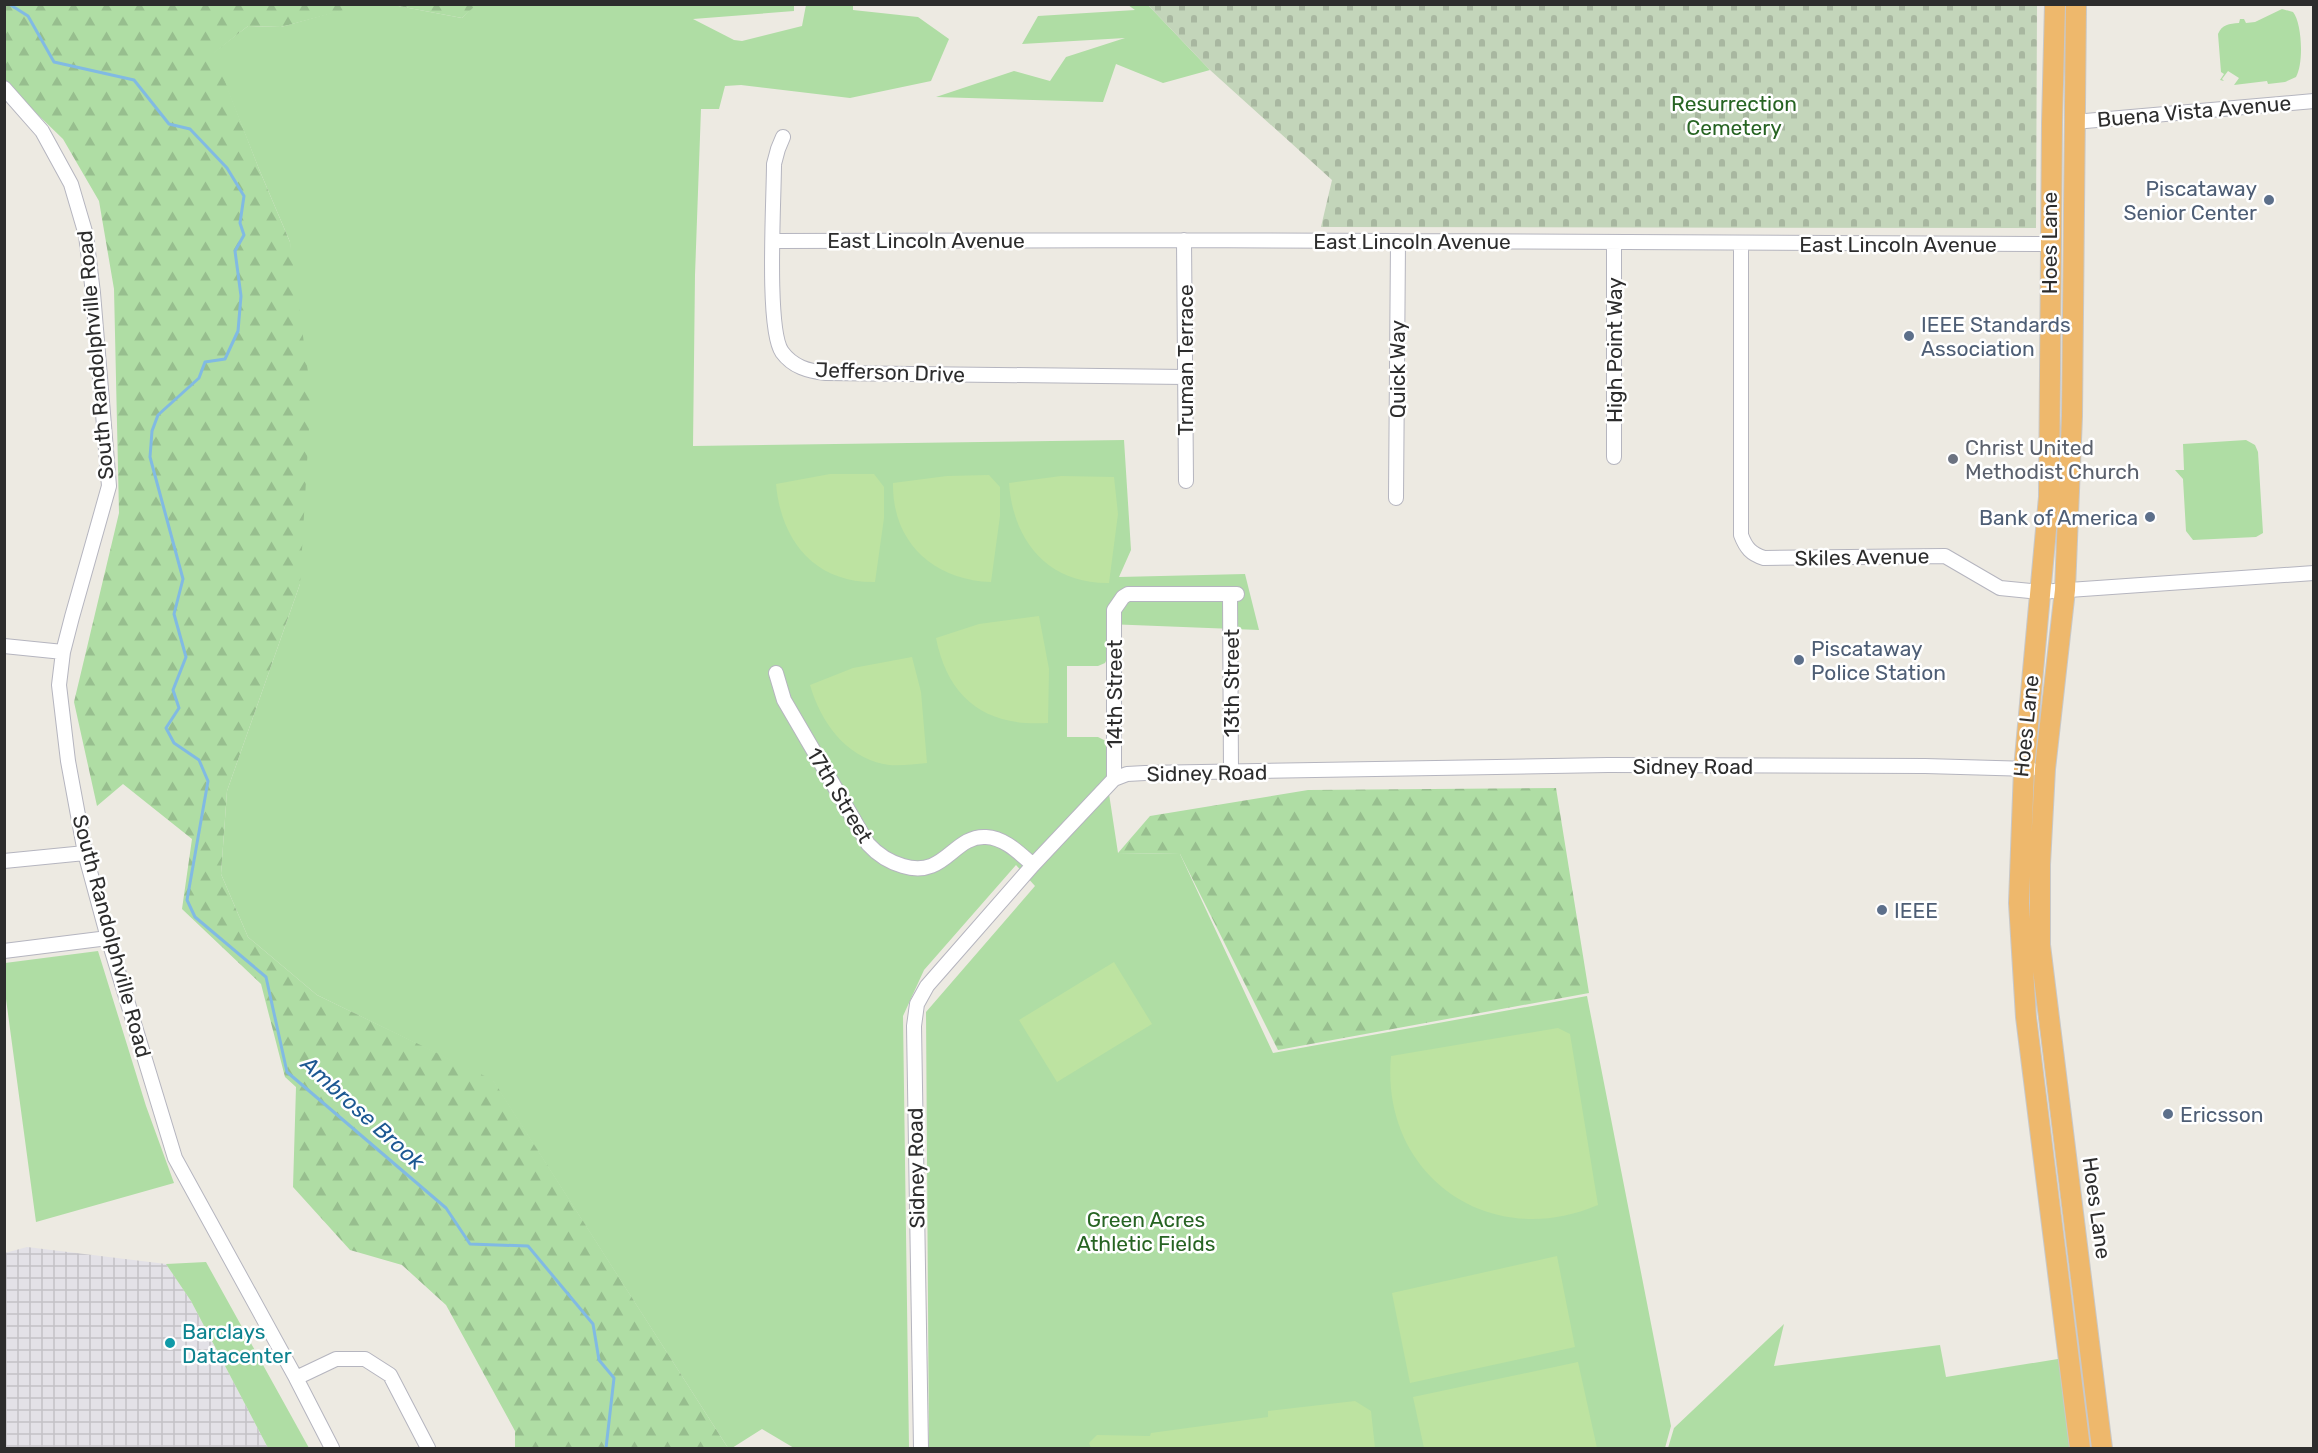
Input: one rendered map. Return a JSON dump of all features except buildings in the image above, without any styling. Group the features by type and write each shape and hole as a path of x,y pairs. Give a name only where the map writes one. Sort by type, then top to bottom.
{"highway":[{"name":"Hoes Lane","path":"2055,4 2049,496 2024,769 2019,903 2026,1017 2080,1449"},
{"name":"Hoes Lane","path":"2076,4 2072,416 2064,590 2045,769 2040,864 2040,945 2102,1449"}],"street":[{"name":"South Randolphville Road","path":"4,88 42,131 71,184 86,235 93,293 109,486 63,652 59,685 68,760 85,853 108,938 175,1158 296,1378 332,1449"},
{"name":"Buena Vista Avenue","path":"2074,122 2313,101"},
{"name":"Jefferson Drive","path":"783,137 774,164 773,319 782,351 800,368 826,373 1186,376"},
{"name":"East Lincoln Avenue","path":"773,241 1184,240 2051,244"},
{"name":"Truman Terrace","path":"1184,240 1186,481"},
{"name":"Quick Way","path":"1396,498 1398,241"},
{"name":"High Point Way","path":"1614,242 1614,457"},
{"name":"Skiles Avenue","path":"1741,243 1741,535 1745,546 1753,555 1764,558 1945,556 2000,588 2040,592 2313,573"},
{"name":"14th Street","path":"1114,779 1114,610 1128,594 1234,594"},
{"name":"13th Street","path":"1231,772 1234,594"},
{"path":"4,646 63,652"},
{"name":"17th Street","path":"776,673 784,700 868,844 875,852 900,865 919,869 928,868 968,841 988,837 1010,846 1033,865"},
{"name":"Sidney Road","path":"921,1449 914,1026 917,1004 927,986 1033,865 1114,779 1127,774 1145,773 1608,765 2045,769"},
{"path":"4,861 85,853"},
{"path":"4,951 108,938"},
{"path":"296,1378 336,1359 365,1359 390,1375 428,1449"}],"shaded area":[{"path":"27,1247 166,1264 191,1301 268,1448 5,1448 5,1253"}],"green space":[{"name":"Green Acres Athletic Fields","path":"363,4 393,5 462,18 476,4 794,5 794,11 693,19 734,40 742,41 802,26 806,5 853,5 853,10 918,17 949,39 931,81 850,98 741,85 725,86 719,109 701,109 695,275 693,446 1124,440 1131,550 1119,577 1245,574 1259,630 1107,624 1105,663 1098,666 1067,666 1067,737 1098,737 1106,741 1106,774 1118,853 1180,854 1273,1053 1587,996 1671,1426 1665,1448 929,1448 926,1012 1035,886 1016,865 924,970 903,1016 909,1448 794,1448 762,1429 732,1448 728,1448 493,1081 317,995 248,937 221,874 227,791 300,584 290,242 213,53 248,26 281,27"},
{"path":"4,5 363,5 281,27 248,26 214,53 290,242 311,394 300,584 227,791 221,874 248,937 317,995 493,1080 728,1448 515,1448 515,1431 446,1305 402,1265 350,1250 293,1187 296,1087 285,1077 261,984 182,909 192,839 123,784 97,806 74,702 119,513 114,289 99,201 63,139 5,83"},
{"path":"393,5 476,5 462,18"},
{"path":"1128,5 1148,5 1210,70 1163,83 1116,64 1103,102 936,97 1014,71 1050,81 1066,57 1125,38 1022,44 1038,16 1135,10"},
{"name":"Resurrection Cemetery","path":"1148,5 2037,5 2036,228 1321,227 1332,180 1210,70"},
{"path":"2282,9 2293,12 2300,34 2301,53 2296,77 2285,82 2268,84 2267,81 2234,85 2239,78 2228,71 2222,79 2224,81 2220,80 2224,74 2221,72 2218,34 2222,28 2229,24 2239,23 2240,19 2244,19 2246,23 2255,22"},
{"path":"2246,440 2255,445 2258,452 2263,533 2256,537 2193,540 2186,531 2183,479 2175,470 2184,470 2183,444"},
{"path":"830,474 874,474 884,487 884,518 875,582 835,575 819,566 805,555 785,524 776,484"},
{"path":"989,475 1000,487 1000,516 991,582 970,580 951,574 920,554 908,540 900,523 893,483 947,476"},
{"path":"1061,476 1114,477 1118,514 1109,583 1068,576 1052,567 1026,540 1018,523 1009,483"},
{"path":"1039,616 1049,669 1048,723 1006,720 988,714 973,705 960,693 950,678 936,638 979,624"},
{"path":"912,657 921,692 927,763 889,765 860,755 848,747 829,725 821,713 810,685 853,668"},
{"path":"1556,788 1589,993 1278,1050 1180,854 1118,853 1150,816 1308,790"},
{"path":"98,951 146,1106 174,1183 36,1222 5,999 5,963"},
{"path":"1114,962 1152,1024 1057,1082 1019,1020"},
{"path":"1558,1028 1570,1034 1598,1205 1557,1217 1518,1218 1482,1210 1450,1193 1423,1168 1403,1136 1392,1098 1391,1056"},
{"path":"1557,1256 1575,1347 1410,1383 1392,1293"},
{"path":"206,1262 309,1448 268,1448 191,1301 166,1264"},
{"path":"1784,1324 1774,1366 1940,1345 1946,1377 2064,1358 2074,1448 1668,1448 1674,1428"},
{"path":"1578,1362 1597,1448 1424,1448 1413,1397"},
{"path":"1355,1401 1371,1411 1375,1448 1091,1448 1089,1443 1097,1435 1150,1436 1151,1433 1268,1417 1268,1411"}],"waterway":[{"name":"Ambrose Brook","path":"9,4 28,16 54,62 134,80 169,124 190,129 227,168 244,196 240,223 244,235 235,251 241,296 238,331 225,359 205,362 199,378 158,415 152,431 150,457 183,579 174,614 186,657 173,690 179,708 166,728 174,743 199,760 208,781 187,900 195,917 266,977 287,1072 446,1208 470,1244 528,1246 593,1324 599,1360 614,1378 606,1448"}],"place":[{"name":"Piscataway Senior Center","path":"2269,200"},
{"name":"IEEE Standards Association","path":"1909,336"},
{"name":"Christ United Methodist Church","path":"1953,459"},
{"name":"Bank of America","path":"2150,517"},
{"name":"Piscataway Police Station","path":"1799,660"},
{"name":"IEEE","path":"1882,910"},
{"name":"Ericsson","path":"2168,1114"},
{"name":"Barclays Datacenter","path":"170,1343"}]}
